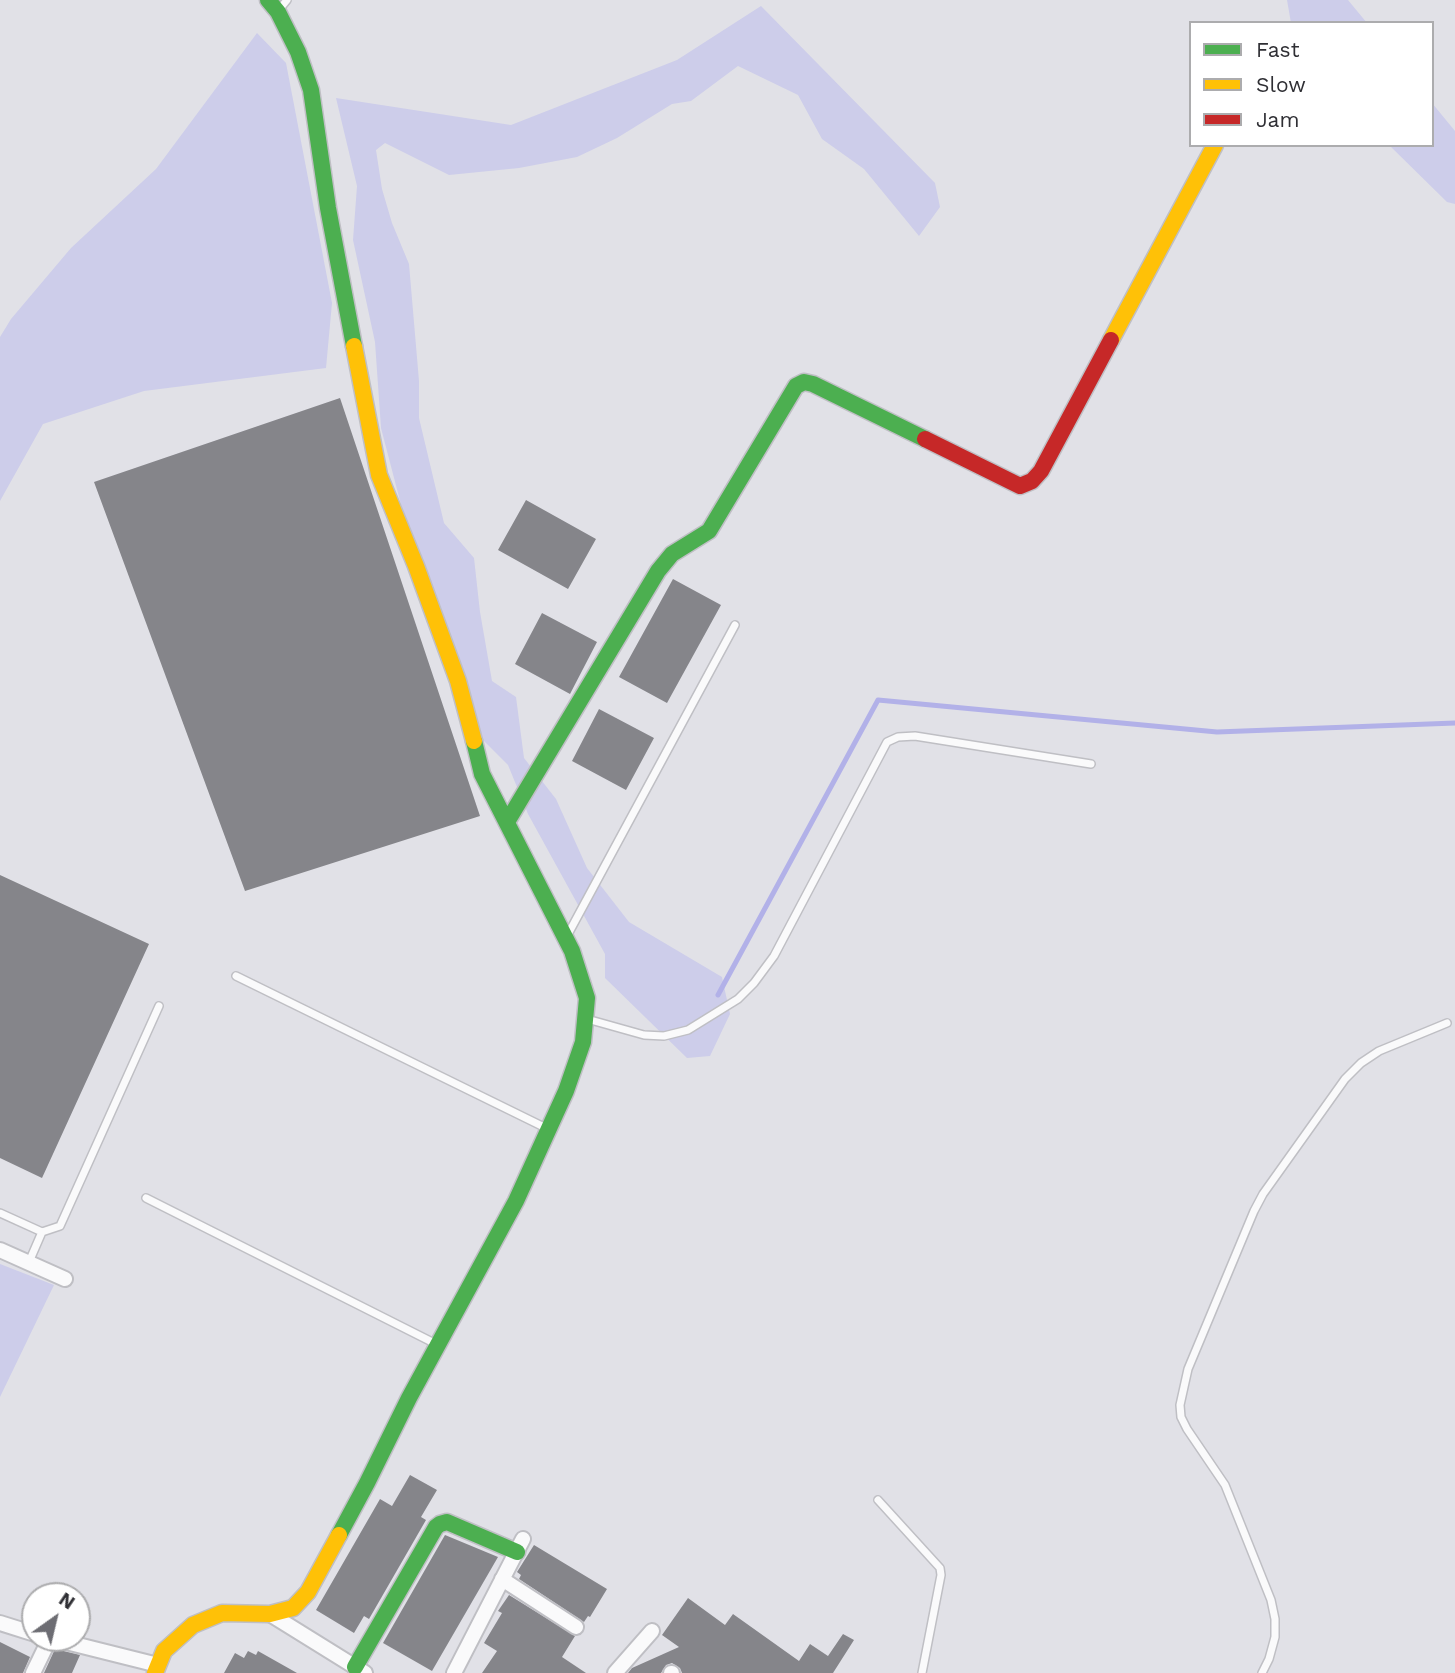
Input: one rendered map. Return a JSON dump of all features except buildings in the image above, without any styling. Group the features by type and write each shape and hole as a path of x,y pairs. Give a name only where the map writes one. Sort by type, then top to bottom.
{"street":[{"path":"91,1650 156,1669 164,1651 193,1625 222,1614 270,1614 293,1608 308,1592 516,1200 566,1091 583,1042 587,998 572,951 482,774 458,681 379,475 328,208 310,90 278,4"},
{"path":"507,821 657,571 672,554 709,531 796,386 804,382 813,384 1020,486 1032,481 1041,471 1214,147"},
{"path":"0,1250 65,1279"},
{"path":"270,1614 360,1670 436,1527 447,1522 520,1545 454,1673"},
{"path":"502,1579 576,1628"},
{"path":"0,1623 21,1630"},
{"path":"615,1673 652,1631"},
{"path":"33,1673 43,1652"}],"lane":[{"path":"566,939 735,625"},
{"path":"585,1019 644,1035 663,1036 688,1030 738,999 774,956 887,742 898,737 915,736 1091,764"},
{"path":"236,976 549,1129"},
{"path":"0,1213 43,1232 60,1226 159,1006"},
{"path":"1262,1673 1275,1637 1271,1600 1225,1485 1181,1417 1180,1405 1188,1369 1254,1212 1345,1079 1361,1063 1379,1051 1447,1023"},
{"path":"146,1198 438,1344"},
{"path":"29,1262 43,1232"},
{"path":"877,1500 940,1568 941,1575 922,1673"}],"shaded area":[{"path":"1287,0 1348,0 1365,21 1291,21"},
{"path":"761,6 935,183 940,207 919,236 864,169 822,139 798,95 738,66 691,101 672,104 617,138 577,157 519,168 449,175 385,143 376,150 382,189 392,223 409,264 419,381 419,418 444,523 474,558 492,681 516,697 524,758 556,799 587,868 629,922 722,977 730,1014 710,1056 687,1058 605,978 605,954 528,814 508,765 480,737 405,520 381,428 375,342 353,240 357,186 336,98 511,125 677,60"},
{"path":"257,33 286,63 332,303 326,368 144,391 43,424 0,501 0,337 11,319 71,248 156,169"},
{"path":"1434,105 1455,131 1455,204 1447,202 1391,147 1434,147"},
{"path":"0,1264 54,1285 0,1397"}],"waterway":[{"path":"718,995 878,700 1217,732 1455,723"}],"traffic: fast":[{"path":"268,0 278,12 298,52 311,90 328,208 354,346"},
{"path":"507,822 658,571 672,554 709,531 796,386 804,382 813,384 925,439"},
{"path":"339,1535 409,1398 516,1201 566,1091 583,1042 587,998 572,951 482,774 474,741"},
{"path":"355,1667 440,1524 447,1522 517,1552"}],"traffic: slow":[{"path":"1111,340 1214,147"},
{"path":"354,346 379,475 458,681 474,741"},
{"path":"155,1673 164,1651 193,1625 222,1613 270,1614 293,1608 308,1592 339,1535"}],"traffic: jam":[{"path":"925,439 1020,486 1032,481 1041,471 1111,340"}]}
